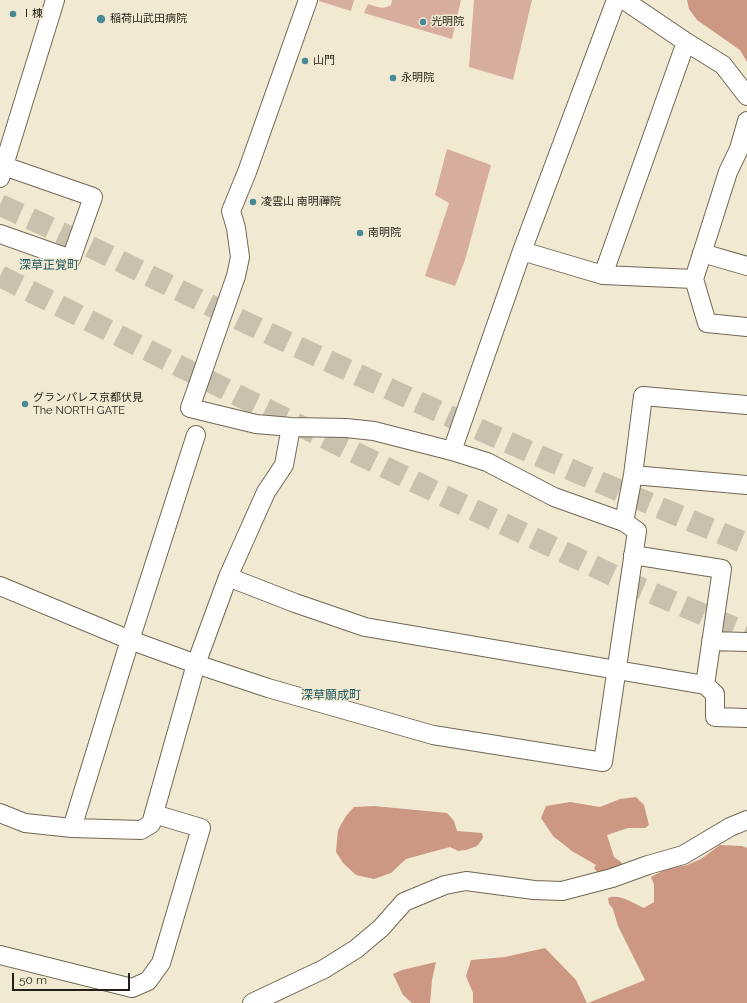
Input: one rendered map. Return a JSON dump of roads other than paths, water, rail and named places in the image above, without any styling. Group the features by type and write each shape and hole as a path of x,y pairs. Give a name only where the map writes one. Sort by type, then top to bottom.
{"street":[{"path":"0,234 71,258 94,197 2,172 55,0"},
{"path":"0,586 130,640 268,688 433,735 603,762 637,531 624,522 554,497 487,462 452,451 374,431 346,428 291,427 256,424 190,408 236,276 240,257 236,228 231,211 247,172 308,0"},
{"path":"452,451 522,251 616,0"},
{"path":"624,0 723,65 747,96"},
{"path":"603,275 686,42"},
{"path":"747,121 743,150 728,172 694,279 708,323 747,327"},
{"path":"522,251 603,275 694,279"},
{"path":"702,253 747,266"},
{"path":"624,522 633,475 643,396 747,405"},
{"path":"0,813 25,823 72,828 141,830 151,824 196,664 228,577 266,492 284,465 291,427"},
{"path":"72,828 130,640 196,435"},
{"path":"633,475 747,485"},
{"path":"633,555 722,569 705,685"},
{"path":"228,577 295,603 365,627 705,685 715,694 715,717 747,718"},
{"path":"711,641 747,642"},
{"path":"0,955 130,995 148,981 162,963 201,828 154,814"},
{"path":"252,1003 324,969 356,949 381,928 404,902 445,885 466,881 534,890 562,891 612,878 648,865 683,855 730,827 747,820"}],"tunnel":[{"path":"0,205 387,388 506,442 747,544"},
{"path":"0,276 239,396 440,494 638,587 747,633"}],"place":[{"name":"Ⅰ棟","path":"13,14"},
{"name":"稲荷山武田病院","path":"101,19"},
{"name":"光明院","path":"423,22"},
{"name":"山門","path":"305,61"},
{"name":"永明院","path":"393,78"},
{"name":"凌雲山 南明禪院","path":"253,202"},
{"name":"南明院","path":"360,233"},
{"name":"グランパレス京都伏見 The NORTH GATE","path":"25,404"}],"district":[{"name":"深草正覚町","path":"49,265"},
{"name":"深草願成町","path":"331,695"}]}
